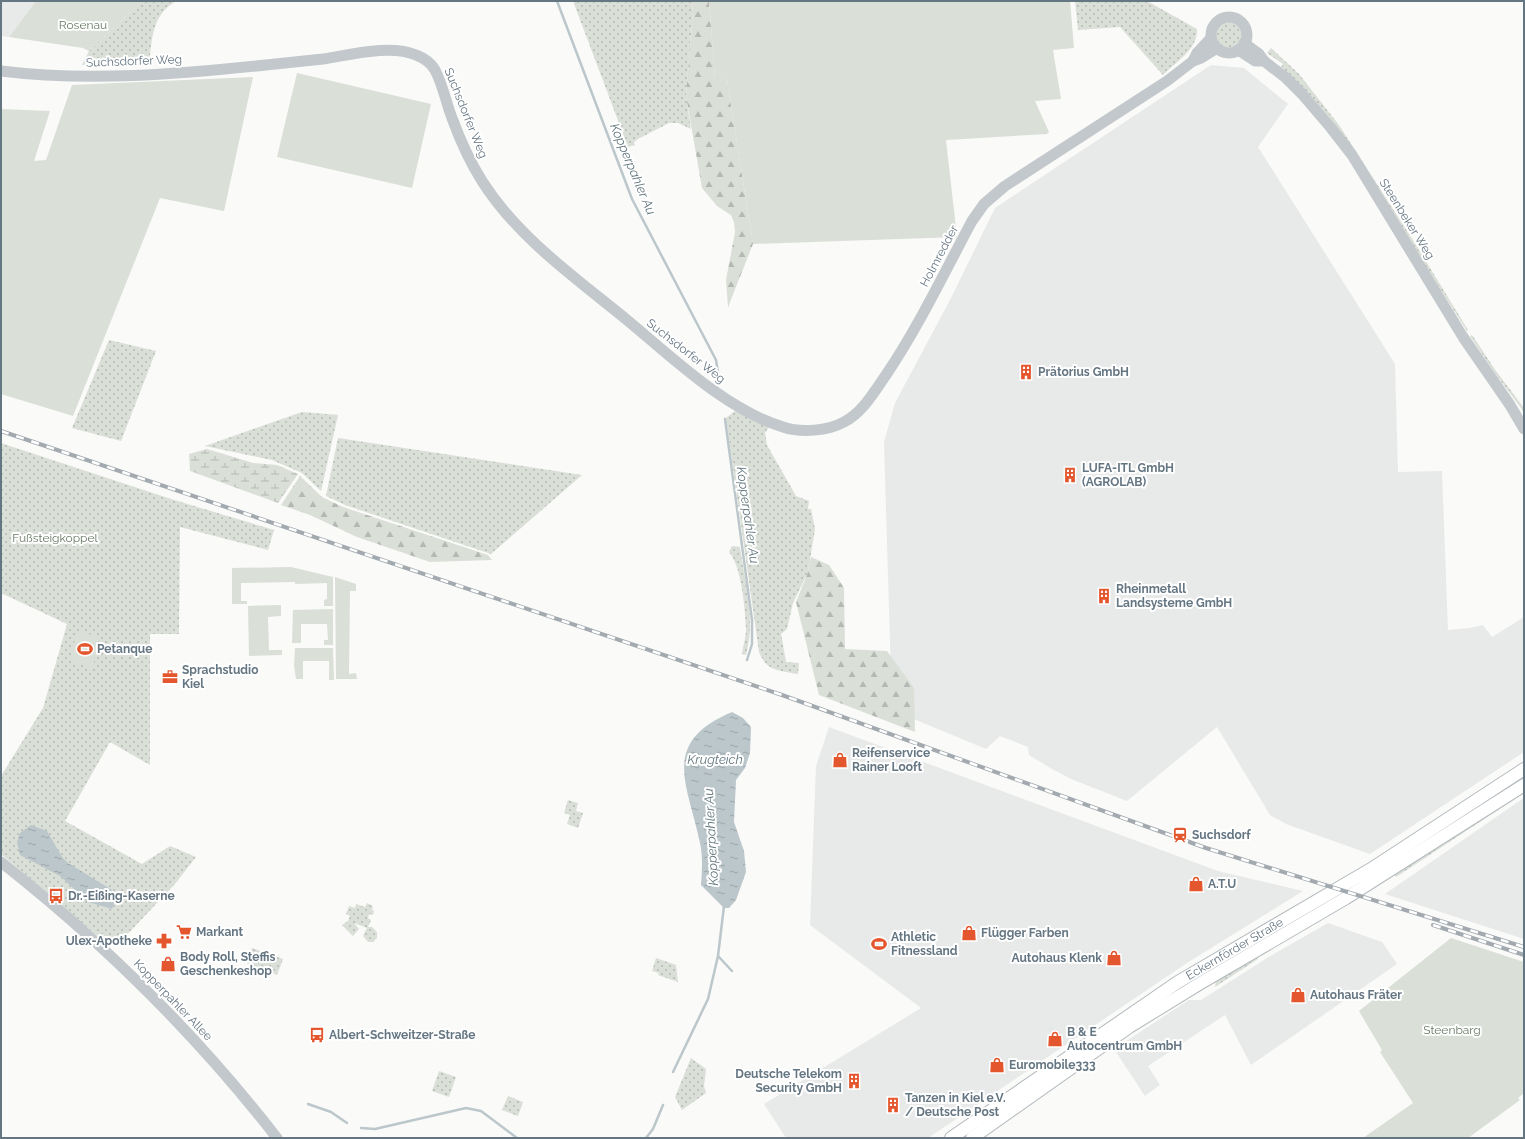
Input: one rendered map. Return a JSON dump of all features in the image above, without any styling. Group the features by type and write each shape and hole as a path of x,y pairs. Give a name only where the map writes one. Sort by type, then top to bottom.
{"main road":[{"name":"Eckernförder Straße","path":"951,1138 1172,986 1371,869 1524,769"},
{"name":"Eckernförder Straße","path":"972,1138 1129,1027 1332,906 1524,785"}],"street":[{"path":"1217,48 1211,38 1212,31 1216,23 1223,18 1232,18 1244,26 1246,34 1241,46"},
{"name":"Holmredder","path":"1193,61 1197,53 1211,38"},
{"name":"Steenbeker Weg","path":"1217,48 1227,53 1241,46 1256,61 1264,61 1298,90 1340,140 1375,192 1463,337 1510,405 1524,429"},
{"name":"Holmredder","path":"726,399 764,420 793,429 819,429 834,427 855,415 871,397 909,340 972,220 984,204 1005,186 1105,123 1167,81 1193,61 1217,48"},
{"name":"Suchsdorfer Weg","path":"1,71 58,75 151,74 266,65 385,51 408,52 416,54 425,59 436,71 452,120 470,160 494,198 507,215 522,231 563,267 691,374 726,399"},
{"name":"Steenbeker Weg","path":"1510,405 1524,419"},
{"name":"Kopperpahler Allee","path":"1,862 93,940 130,974 206,1053 244,1096 277,1138"}],"shaded area":[{"path":"1,1 36,1 9,37 1,36"},
{"path":"1211,65 1244,68 1288,104 1258,147 1395,364 1398,472 1442,471 1448,630 1483,625 1492,637 1524,617 1524,752 1370,854 1286,824 1270,815 1217,727 1127,801 1071,779 1029,755 1028,747 1000,736 986,749 892,710 884,442 895,403 951,298 995,208"},
{"path":"829,727 1218,871 1303,891 1187,963 928,1138 786,1138 764,1104 921,1008 810,925 816,766"},
{"path":"1524,798 1524,939 1385,894 1518,802"},
{"path":"1328,923 1382,942 1397,964 1251,1065 1225,1015 1148,1066 1160,1085 1145,1096 1114,1049 1189,1000 1201,1000 1267,958"}],"green space":[{"name":"Rosenau","path":"36,1 142,1 89,51 83,48 9,37"},
{"path":"142,1 176,1 168,7 157,21 152,38 149,66 82,65 89,51"},
{"path":"573,1 692,1 693,11 686,96 691,129 678,123 669,123 638,139 634,142 635,145 628,147"},
{"path":"692,1 709,1 715,78 727,80 753,244 728,307 726,280 735,232 734,222 731,215 717,206 702,188 686,96 693,11"},
{"path":"709,1 1070,1 1074,48 1053,50 1061,99 1035,101 1049,132 1047,134 946,140 957,237 753,244 727,80 715,79"},
{"path":"1075,1 1147,1 1197,29 1194,43 1186,54 1163,75 1120,27 1078,30"},
{"path":"1229,22 1238,26 1242,35 1238,44 1229,48 1220,44 1216,35 1220,26"},
{"path":"1271,48 1299,74 1339,125 1411,237 1468,330 1467,331 1337,127 1307,92 1281,67 1283,64 1267,53"},
{"path":"297,73 431,104 412,188 277,157"},
{"path":"253,77 224,211 160,198 73,416 1,394 1,109 50,111 34,161 46,160 72,85"},
{"path":"1472,335 1496,371 1524,408 1524,412 1494,372 1470,336"},
{"path":"109,340 156,351 121,441 72,428"},
{"path":"735,411 769,427 765,433 767,445 796,496 809,501 808,509 811,509 815,529 808,572 793,603 787,629 781,634 786,662 799,663 798,674 779,671 770,667 762,659 759,652 726,418"},
{"path":"302,412 338,415 321,491 302,473 272,460 205,446"},
{"path":"338,438 582,475 491,554 345,505 326,496"},
{"name":"Fußsteigkoppel","path":"1,443 171,499 274,530 268,550 180,527 179,634 150,634 150,765 110,742 65,821 142,864 170,846 196,857 175,884 120,942 108,945 1,854 1,776 43,708 67,624 1,593"},
{"path":"207,449 253,463 277,465 298,474 278,503 190,471 189,454"},
{"path":"300,476 322,497 343,507 488,555 492,560 430,562 357,537 310,515 281,505"},
{"path":"732,546 740,547 749,601 750,628 746,655 742,654 746,635 744,600 737,568 729,552"},
{"path":"811,557 829,565 844,588 845,649 887,651 914,688 915,732 819,695 796,602 808,572"},
{"path":"291,567 333,577 333,606 324,606 324,600 327,599 327,583 295,584 295,582 241,583 241,601 247,601 247,604 232,604 232,568"},
{"path":"335,577 356,584 356,591 350,591 349,674 356,673 357,679 336,679"},
{"path":"281,605 281,616 268,617 269,650 282,650 282,655 249,656 248,606"},
{"path":"333,609 333,645 324,645 324,640 328,640 327,624 301,624 301,643 292,643 293,610"},
{"name":"Petanque","path":"76,632 99,636 93,668 71,662"},
{"path":"295,648 333,648 334,680 329,680 329,661 303,661 303,679 296,679 294,666"},
{"path":"1524,790 1524,793 1396,877 1394,875"},
{"path":"568,800 578,803 576,811 583,813 578,828 567,824 570,815 564,813"},
{"path":"367,903 373,906 372,910 374,911 373,915 369,914 368,918 371,920 368,927 372,927 377,932 377,938 373,942 368,942 363,936 367,928 354,923 359,929 353,936 342,925 348,921 350,916 346,914 349,906 355,908 356,904 365,907"},
{"name":"Steenbarg","path":"1451,938 1524,962 1524,1093 1518,1098 1520,1100 1468,1138 1363,1138 1413,1103 1380,1052 1382,1050 1359,1011"},
{"path":"252,948 283,959 277,975 247,963"},
{"path":"1257,957 1258,959 1215,987 1216,980"},
{"path":"656,958 676,965 678,982 658,975 659,973 652,971"},
{"path":"691,1058 706,1069 704,1086 706,1093 682,1110 675,1097"},
{"path":"439,1071 456,1077 449,1097 432,1091"},
{"path":"508,1096 523,1102 518,1116 502,1110"}],"water":[{"name":"Krugteich","path":"732,712 743,718 751,727 750,753 745,768 736,780 734,822 744,851 746,872 736,900 729,908 724,908 701,885 701,848 686,784 684,767 687,752 695,737 709,724"},
{"path":"31,825 47,831 62,857 68,863 112,890 116,898 112,909 88,902 60,876 20,855 17,842 20,833"}],"waterway":[{"name":"Kopperpahler Au","path":"557,1 632,199 716,360 720,384"},
{"name":"Kopperpahler Au","path":"725,419 752,620 752,644 747,660"},
{"name":"Kopperpahler Au","path":"673,1072 708,999 718,956 724,906"},
{"path":"718,956 732,971"},
{"name":"Kopperpahler Au","path":"308,1104 331,1112 347,1123"},
{"name":"Kopperpahler Au","path":"646,1138 653,1129 663,1105"},
{"name":"Kopperpahler Au","path":"361,1128 375,1129 466,1108 481,1111 517,1138"}],"railway":[{"path":"1,431 782,695 1206,848 1524,947"},
{"path":"1433,925 1524,955"}],"place":[{"name":"Prätorius GmbH","path":"1026,372"},
{"name":"LUFA-ITL GmbH (AGROLAB)","path":"1070,475"},
{"name":"Rheinmetall Landsysteme GmbH","path":"1104,596"},
{"name":"Petanque","path":"85,649"},
{"name":"Sprachstudio Kiel","path":"170,677"},
{"name":"Reifenservice Rainer Looft","path":"840,760"},
{"name":"Suchsdorf","path":"1180,835"},
{"name":"A.T.U","path":"1196,884"},
{"name":"Dr.-Eißing-Kaserne","path":"56,896"},
{"name":"Markant","path":"184,932"},
{"name":"Flügger Farben","path":"969,933"},
{"name":"Ulex-Apotheke","path":"164,941"},
{"name":"Athletic Fitnessland","path":"879,944"},
{"name":"Autohaus Klenk","path":"1114,958"},
{"name":"Body Roll, Steffis Geschenkeshop","path":"168,964"},
{"name":"Autohaus Fräter","path":"1298,995"},
{"name":"Albert-Schweitzer-Straße","path":"317,1035"},
{"name":"B & E Autocentrum GmbH","path":"1055,1039"},
{"name":"Euromobile333","path":"997,1065"},
{"name":"Deutsche Telekom Security GmbH","path":"854,1081"},
{"name":"Tanzen in Kiel e.V. / Deutsche Post","path":"893,1105"}]}
